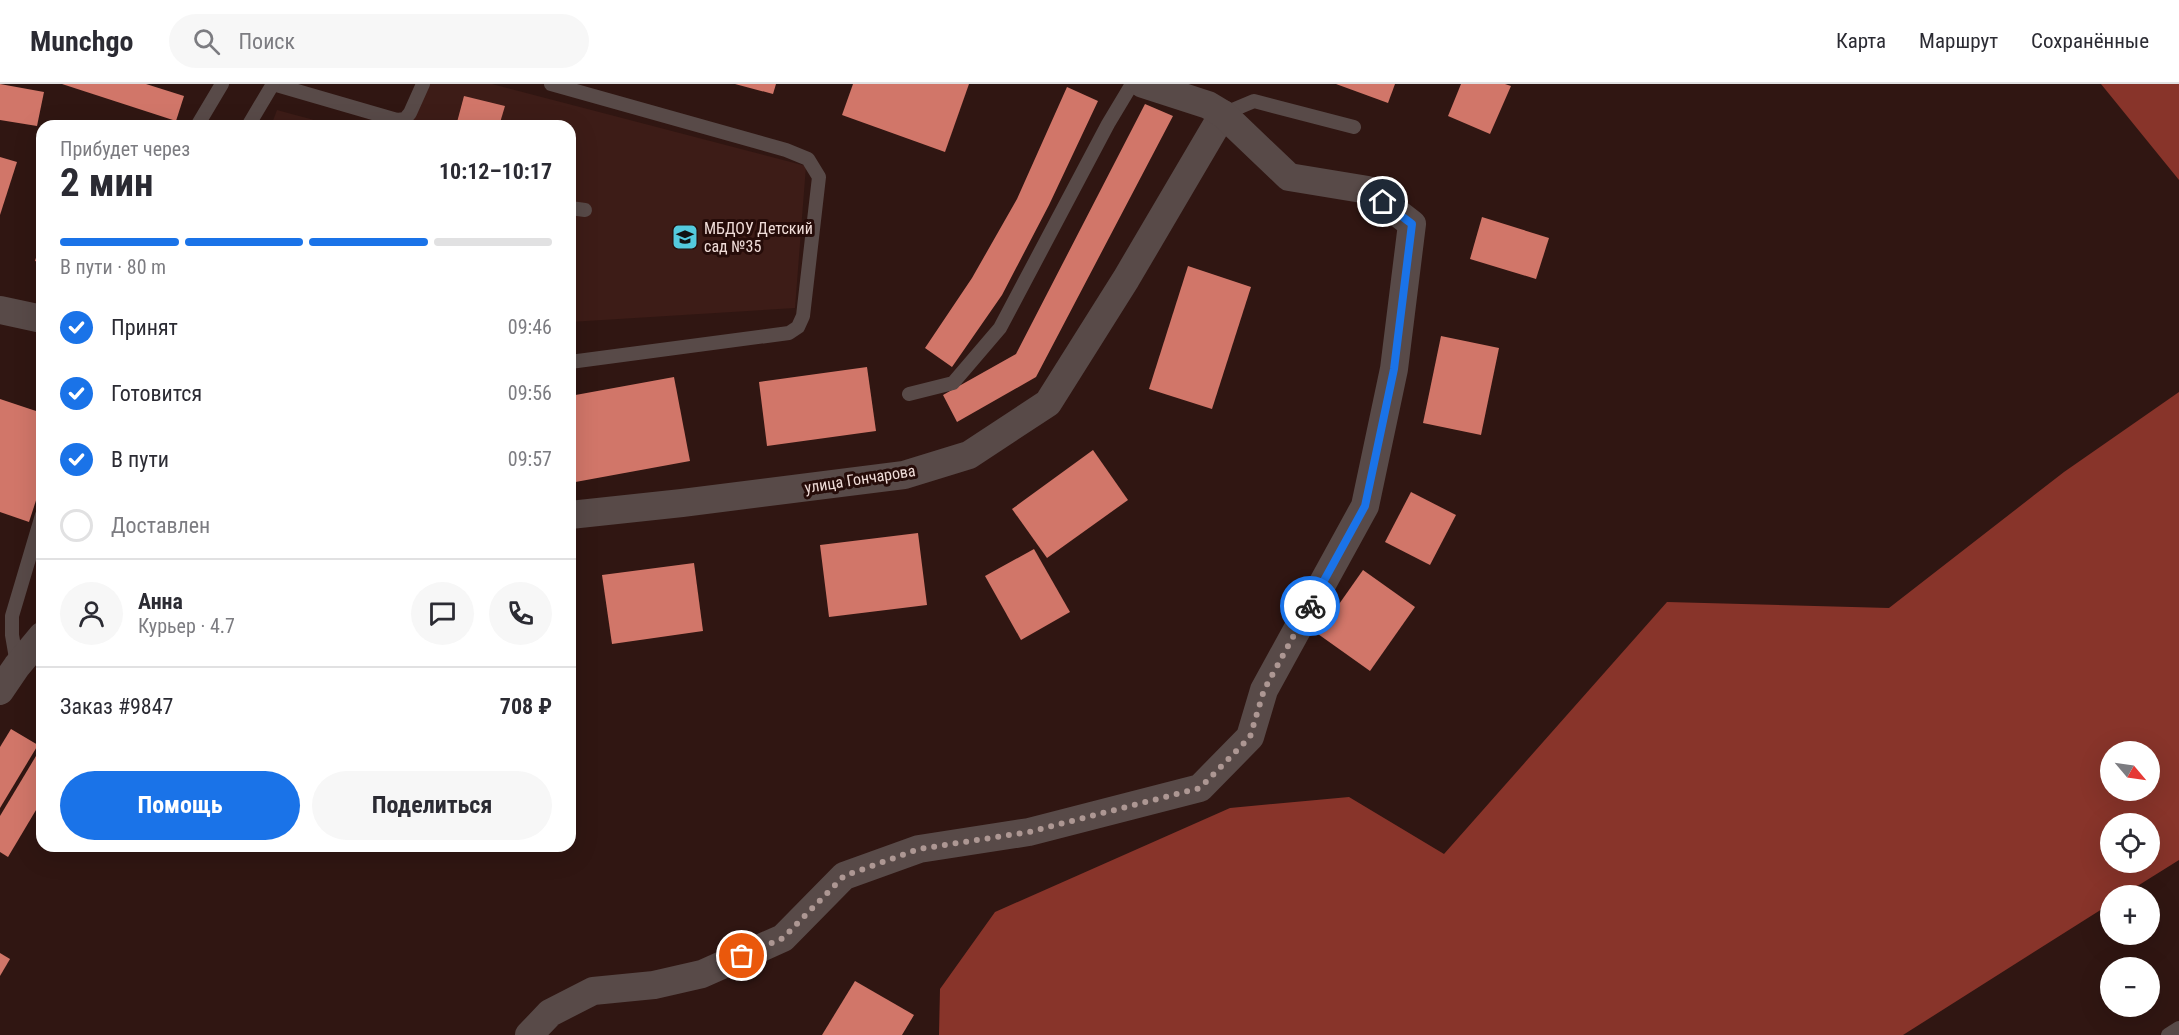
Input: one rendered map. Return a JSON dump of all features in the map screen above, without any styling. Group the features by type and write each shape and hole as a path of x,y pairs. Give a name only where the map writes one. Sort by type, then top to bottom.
{"street":[{"path":"529,1035 550,1013 593,991 654,985 702,974 783,938 844,876 919,849 1029,832 1200,788 1250,737 1264,690 1365,506 1394,369 1412,224 1368,190 1289,177 1223,114 1208,105 1143,84"},
{"name":"улица Гончарова","path":"576,514 904,475 969,455 1048,403 1126,279 1223,114"},
{"path":"0,310 36,318"},
{"path":"0,691 36,643"}],"lane":[{"path":"201,120 222,84"},
{"path":"252,120 273,84 389,120"},
{"path":"404,120 410,113 423,84"},
{"path":"551,84 786,150 808,159 819,177 803,316 798,327 789,333 576,361"},
{"path":"909,394 953,383 1000,328 1108,124 1132,84"},
{"path":"1223,114 1254,101 1354,127"},
{"path":"576,209 585,210"},
{"path":"17,666 12,635 12,616 36,535"},
{"path":"2168,1035 2179,1028"}],"shaded area":[{"name":"МБДОУ Детский сад №35","path":"430,84 492,84 806,166 795,308 576,322 576,120 413,120"},
{"path":"2101,84 2179,84 2179,180"},
{"path":"277,110 314,120 273,120"},
{"path":"2179,392 2179,860 2160,872 2160,813 2100,813 2100,873 2158,873 2139,885 2100,885 2100,910 1903,1035 939,1035 940,989 995,912 1230,808 1349,797 1444,854 1667,602 1889,608 2064,472"}],"building":[{"path":"0,84 44,92 36,126 0,120"},
{"path":"62,84 146,84 184,96 176,120"},
{"path":"735,84 776,84 773,94"},
{"path":"853,84 969,84 945,152 842,115"},
{"path":"1336,84 1395,84 1388,103"},
{"path":"1461,84 1511,86 1490,134 1448,116"},
{"path":"1067,87 1098,101 1049,205 1002,295 952,367 925,348 972,278 1017,199"},
{"path":"464,96 505,106 501,120 458,120"},
{"path":"1145,104 1173,116 1036,377 957,422 943,395 1016,354"},
{"path":"0,157 17,162 0,215"},
{"path":"1482,217 1549,238 1536,279 1470,259"},
{"path":"1188,266 1251,287 1212,409 1149,389"},
{"path":"1441,336 1499,348 1481,435 1423,423"},
{"path":"867,367 876,431 767,446 759,382"},
{"path":"674,377 690,461 576,482 576,395"},
{"path":"0,399 36,411 36,500 29,522 0,512"},
{"path":"1093,450 1128,500 1047,558 1012,509"},
{"path":"1411,492 1456,515 1430,565 1385,542"},
{"path":"918,533 927,605 829,617 820,545"},
{"path":"1034,549 1070,612 1021,640 985,576"},
{"path":"694,563 703,631 612,644 602,575"},
{"path":"1363,570 1415,607 1370,671 1318,634"},
{"path":"11,729 36,744 36,748 0,808 0,747"},
{"path":"36,756 36,810 8,857 0,852 0,816"},
{"path":"0,953 10,959 0,976"},
{"path":"855,981 914,1015 902,1035 822,1035"}],"way so far":[{"path":"742,956 783,938 844,876 919,849 1029,832 1200,788 1250,737 1264,690 1310,606"}],"place":[{"name":"МБДОУ Детский сад №35","path":"685,237"}],"route":[{"path":"1310,606 1365,506 1394,369 1412,224 1383,202"}]}
